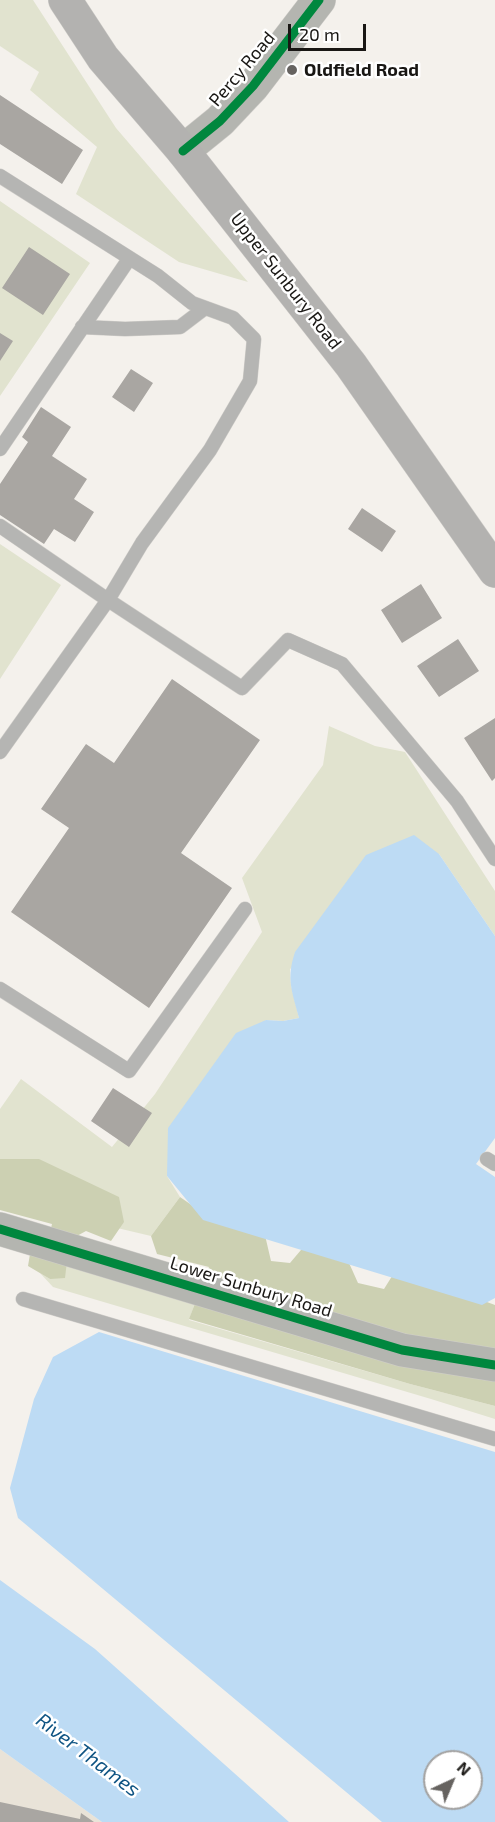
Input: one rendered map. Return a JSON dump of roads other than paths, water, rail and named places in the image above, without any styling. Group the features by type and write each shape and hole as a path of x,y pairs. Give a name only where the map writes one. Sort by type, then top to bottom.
{"highway":[{"name":"Upper Sunbury Road","path":"65,0 103,58 183,151 351,365 495,571"}],"street":[{"name":"Percy Road","path":"183,151 220,121 253,86 319,0"},
{"name":"Lower Sunbury Road","path":"0,1229 402,1350 495,1365"}],"lane":[{"path":"0,176 158,276 192,303 233,318 254,339 249,381 210,450 142,543 108,600 0,752"},
{"path":"0,449 129,259"},
{"path":"82,327 125,329 180,327 205,308"},
{"path":"0,526 242,688 288,640 342,664 457,801 495,860"},
{"path":"0,989 129,1071 245,909"},
{"path":"22,1299 495,1439"}],"water":[{"path":"414,835 439,854 495,936 495,1138 476,1164 495,1177 495,1298 482,1305 203,1220 167,1176 168,1128 236,1033 266,1020 283,1021 299,1018 290,978 295,952 366,855"},
{"path":"99,1332 495,1452 495,1822 382,1822 18,1518 10,1488 34,1399 53,1357"},
{"name":"River Thames","path":"0,1580 95,1649 289,1822 102,1822 0,1749"}],"place":[{"name":"Oldfield Road","path":"292,70"}]}
